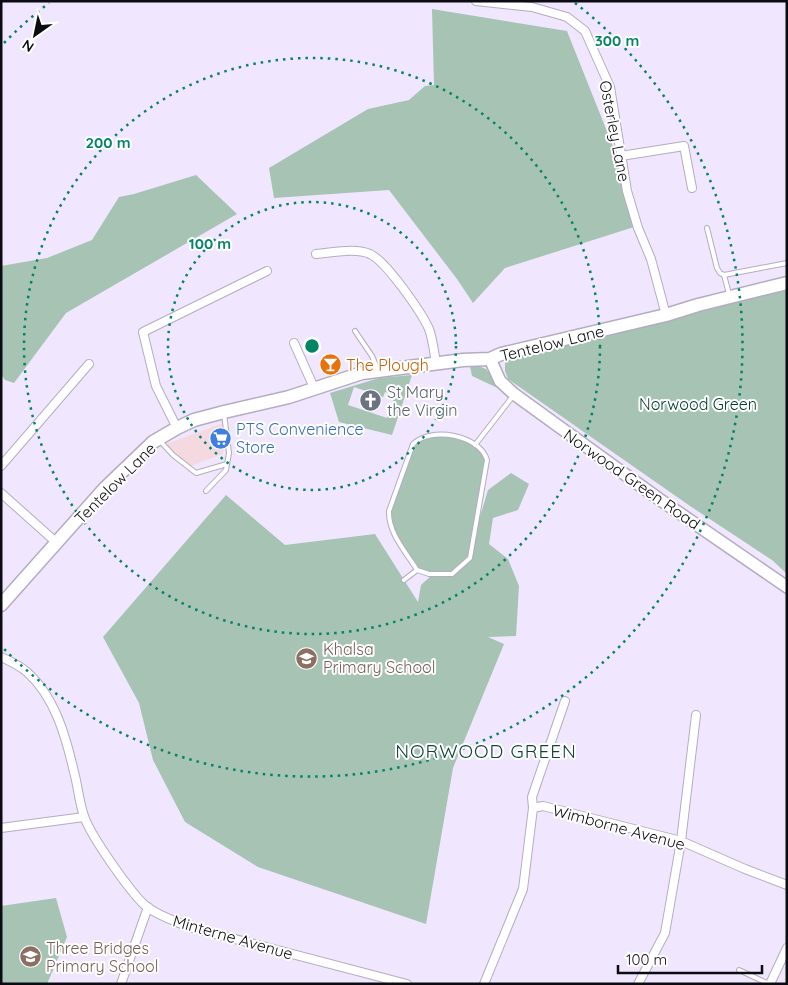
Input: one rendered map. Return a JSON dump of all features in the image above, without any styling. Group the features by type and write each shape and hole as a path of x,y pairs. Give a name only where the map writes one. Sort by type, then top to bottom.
{"main road":[{"name":"Tentelow Lane","path":"1,605 111,482 158,439 194,420 315,390 354,376 378,370 470,359 490,359 501,354 666,315 730,296 787,283"}],"street":[{"name":"Osterley Lane","path":"476,1 532,8 567,17 585,31 610,87 627,191 638,228 651,259 666,315"},
{"path":"621,156 684,146 692,188"},
{"path":"316,254 360,251 370,254 382,262 426,323 432,340 436,363"},
{"path":"177,428 156,386 143,332 267,271"},
{"path":"294,343 315,390"},
{"name":"Norwood Green Road","path":"490,359 500,381 514,394 659,499 787,587"},
{"path":"1,466 89,364"},
{"path":"1,493 57,543"},
{"name":"Minterne Avenue","path":"1,657 26,672 39,685 49,702 61,725 84,817 131,890 148,907 163,916 189,927 407,984"},
{"path":"484,984 524,889 533,808 532,797 564,702"},
{"path":"638,984 665,933 681,841 696,715"},
{"name":"Wimborne Avenue","path":"533,808 543,806 681,841 787,885"},
{"path":"1,828 84,817"},
{"path":"121,984 148,907"},
{"path":"770,984 787,948"}],"lane":[{"path":"707,228 717,268 724,275 730,296"},
{"path":"724,275 787,263"},
{"path":"355,331 372,356 378,370"},
{"path":"476,445 514,394"},
{"path":"206,491 226,470 229,453 224,412"},
{"path":"499,414 505,419"},
{"path":"428,435 452,435 476,445 486,454 487,466 470,558 452,574 429,574 417,570 392,530 388,520 389,511 413,444 419,438 428,435"},
{"path":"158,439 173,455 196,473 226,464"},
{"path":"404,580 417,570"},
{"path":"739,970 770,984"}],"shaded area":[{"path":"223,423 226,434 223,454 186,468 166,444"}],"green space":[{"path":"432,9 567,31 616,154 634,227 505,268 473,303 389,190 274,198 269,168 368,109 409,100 425,86 434,85"},
{"path":"196,175 237,214 66,313 14,383 5,380 1,374 1,266 47,258 92,240 119,197"},
{"name":"Norwood Green","path":"787,290 787,574 772,560 690,506 508,379 505,371 505,362 509,357 588,341 755,296"},
{"path":"476,365 486,369 502,390 472,376 470,366"},
{"path":"412,375 392,435 339,422 330,393 379,378","holes":["354,387 383,397 385,392 395,395 387,418 348,405"]},
{"name":"Khalsa Primary School","path":"428,435 452,435 475,445 487,460 473,540 488,490 511,473 529,484 518,510 493,518 489,544 508,559 519,586 516,636 488,637 504,644 453,768 426,924 258,867 185,822 153,760 139,703 103,637 226,495 285,545 375,534 418,602 421,585 433,574 417,570 392,530 389,511 413,444"},
{"name":"Three Bridges Primary School","path":"56,898 67,937 47,984 1,984 1,906"}],"place":[{"name":"The Plough","path":"330,365"},
{"name":"St Mary the Virgin","path":"371,401"},
{"name":"PTS Convenience Store","path":"220,438"},
{"name":"Khalsa Primary School","path":"307,658"},
{"name":"Three Bridges Primary School","path":"30,957"}],"district":[{"name":"NORWOOD GREEN","path":"486,751"}]}
